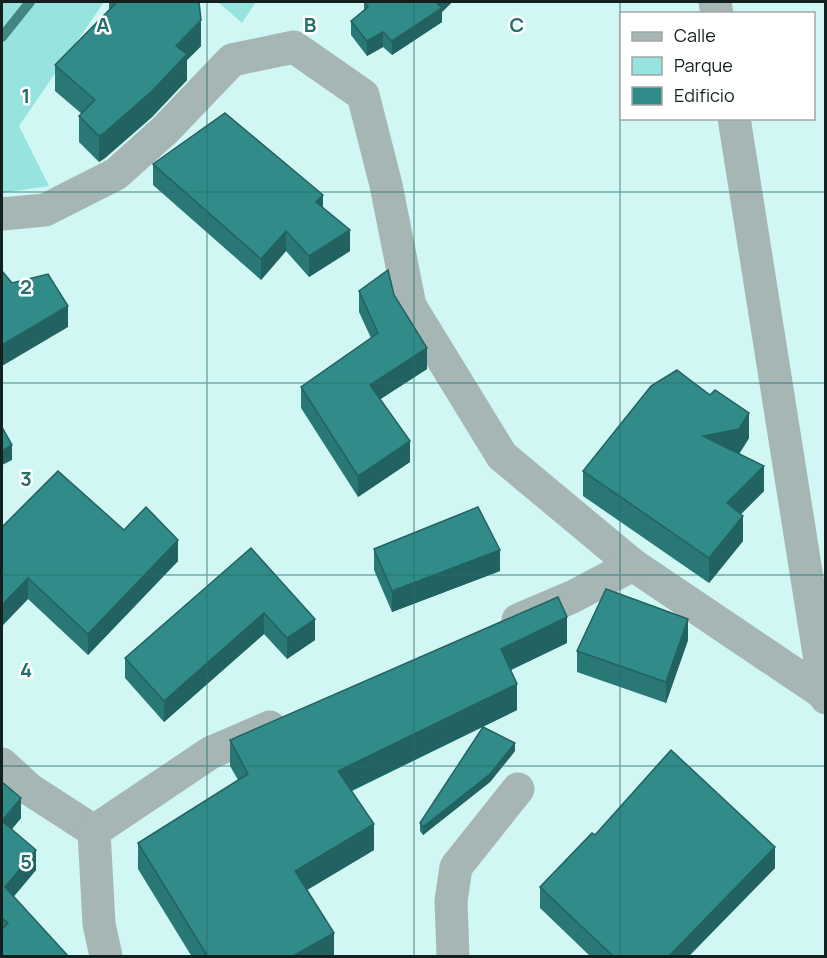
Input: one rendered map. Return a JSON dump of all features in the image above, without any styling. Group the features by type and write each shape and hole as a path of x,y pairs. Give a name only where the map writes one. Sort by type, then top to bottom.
{"street":[{"path":"2,214 45,210 116,174 165,130 232,60 294,47 363,95 387,185 410,306 502,456 633,565 825,696"},
{"path":"734,120 825,696"},
{"path":"495,630 572,597 633,565"},
{"path":"94,831 210,753 298,715"},
{"path":"2,764 29,789 94,831"},
{"path":"453,957 451,902 456,867 518,789"},
{"path":"94,831 99,924 106,957"}],"green space":[{"path":"2,2 104,2 19,126 49,186 2,193"},
{"path":"218,2 256,2 242,23"}],"building":[{"path":"117,2 199,2 201,20 176,46 187,54 152,91 99,136 79,116 95,100 55,65"},
{"path":"365,2 436,2 442,8 392,41 383,32 367,41 351,21 368,7"},
{"path":"225,113 323,195 316,202 350,230 309,256 286,231 261,259 153,164"},
{"path":"388,270 394,295 427,348 370,385 410,441 358,476 301,387 378,333 359,291"},
{"path":"2,271 12,283 48,274 68,306 2,345"},
{"path":"677,370 710,395 715,390 749,413 739,429 703,436 764,466 727,503 743,516 709,558 583,471 651,386"},
{"path":"2,427 12,445 2,451"},
{"path":"58,471 124,530 146,507 178,540 88,634 28,578 2,605 2,527"},
{"path":"478,507 500,550 392,591 374,549"},
{"path":"251,548 315,619 287,638 264,613 164,701 125,658"},
{"path":"606,589 688,619 666,682 577,651"},
{"path":"558,597 567,617 501,649 517,684 338,771 374,824 295,871 334,933 291,957 208,957 138,843 248,774 230,740"},
{"path":"483,727 515,743 490,774 423,827 420,823"},
{"path":"671,750 775,847 668,957 614,957 540,887 592,833 595,835"},
{"path":"2,782 21,798 2,821"},
{"path":"2,821 36,850 5,887 69,957 2,957 2,929 8,923 2,918"}],"waterway":[{"path":"2,37 30,2"}]}
